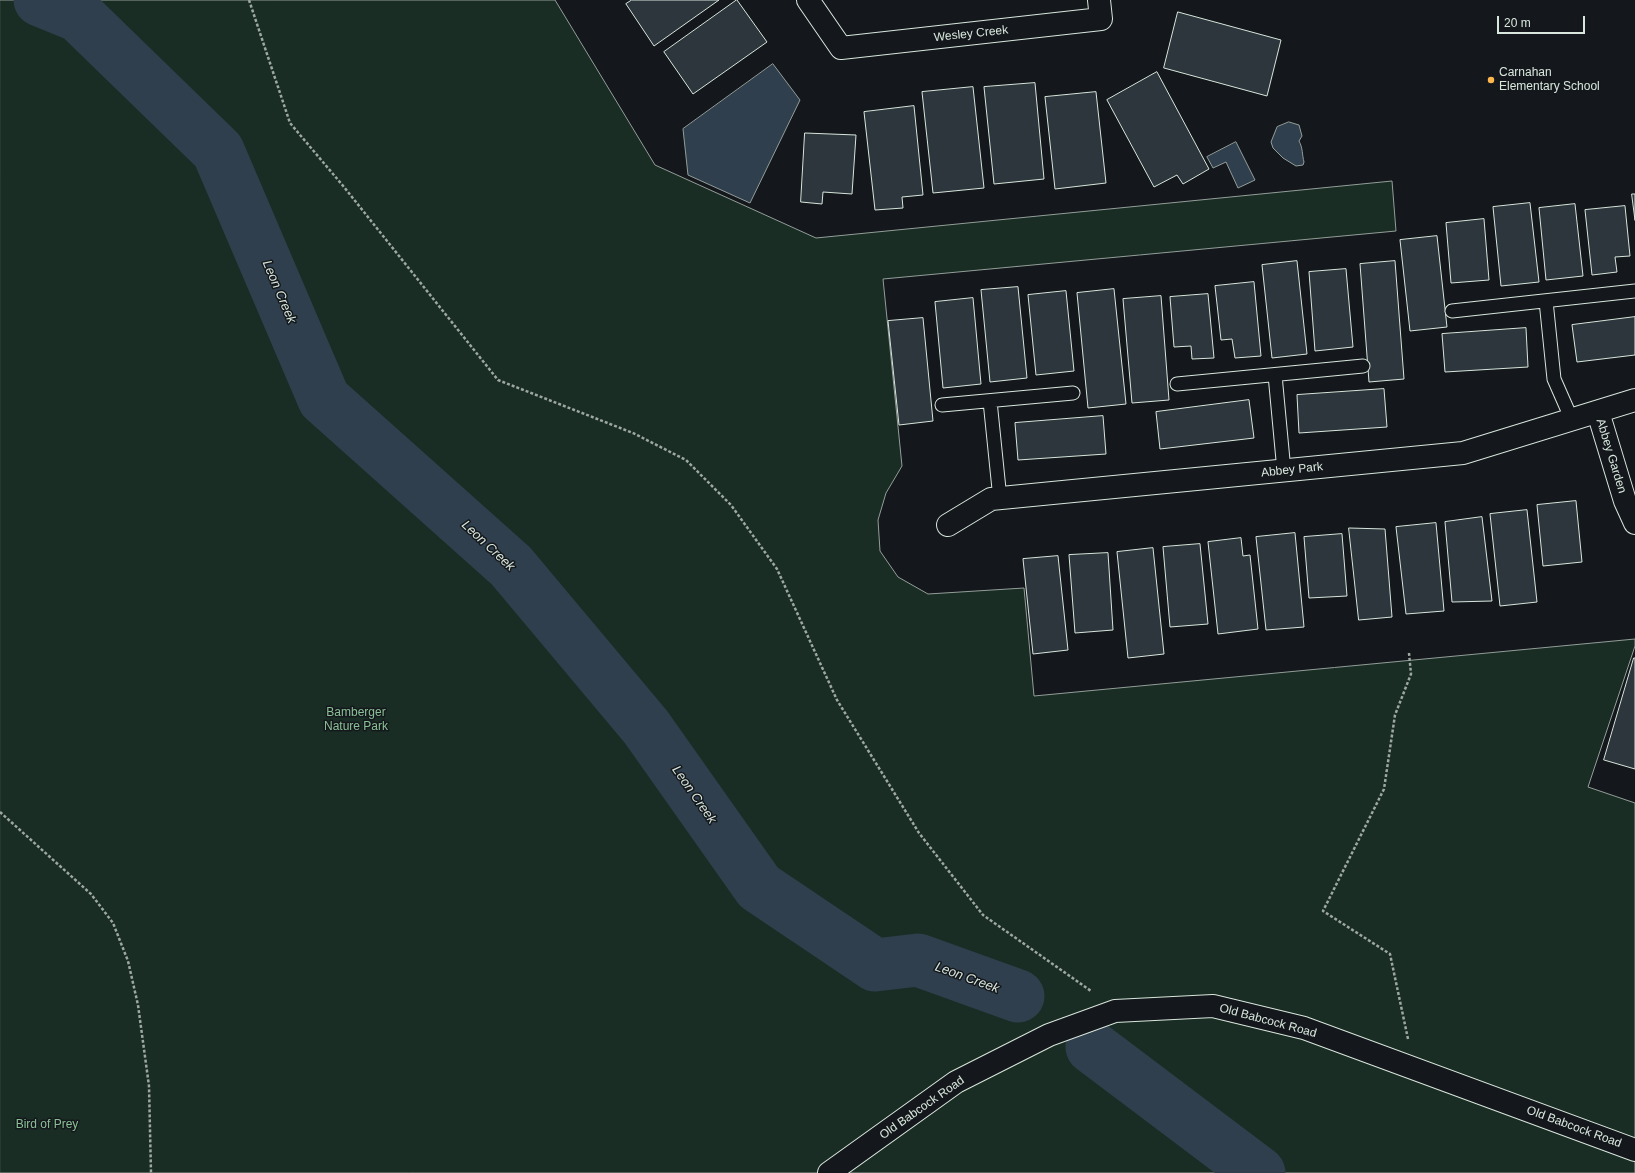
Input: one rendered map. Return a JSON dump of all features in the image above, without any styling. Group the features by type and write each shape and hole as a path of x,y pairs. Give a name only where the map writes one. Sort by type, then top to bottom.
{"street":[{"name":"Wesley Creek","path":"808,0 841,48 1100,9"},
{"name":"Abbey Park","path":"948,525 991,499 1463,453 1635,400"},
{"name":"Abbey Garden","path":"1598,412 1625,501 1635,522"},
{"name":"Old Babcock Road","path":"829,1173 956,1082 1049,1035 1115,1012 1213,1006 1304,1028 1635,1150"}],"lane":[{"path":"1452,311 1635,291"},
{"path":"1546,301 1554,379 1572,420"},
{"path":"1177,384 1363,366"},
{"path":"1275,375 1284,471"},
{"path":"942,405 1073,393"},
{"path":"990,401 1000,498"}],"path":[{"path":"249,0 290,123 344,187 498,380 633,433 686,460 730,504 777,569 837,700 919,833 984,915 1095,994"},
{"path":"1408,1039 1390,954 1323,911 1384,789 1395,715 1411,674 1409,653"},
{"path":"0,812 91,894 112,923 128,961 138,1005 149,1086 151,1173"}],"green space":[{"path":"0,0 555,0 655,165 816,238 1392,181 1396,231 883,279 902,466 886,493 878,520 880,551 898,577 928,594 1024,588 1034,696 1635,639 1635,646 1588,787 1635,803 1635,1173 0,1173"}],"water":[{"path":"773,64 800,100 750,203 688,175 683,129"},
{"path":"1289,122 1299,125 1302,136 1299,141 1302,149 1303,165 1296,166 1283,158 1273,148 1271,142 1277,127"},
{"path":"1236,142 1255,180 1238,188 1226,162 1213,168 1207,157"}],"building":[{"path":"632,0 719,0 654,46 626,4"},
{"path":"737,0 767,42 693,94 664,52"},
{"path":"1178,12 1281,40 1267,96 1164,68"},
{"path":"1157,72 1209,169 1183,184 1177,175 1154,187 1107,100"},
{"path":"1035,83 1044,179 994,184 984,87"},
{"path":"973,87 984,188 933,193 922,92"},
{"path":"1096,92 1106,183 1055,189 1045,97"},
{"path":"914,106 923,195 902,197 903,208 875,210 864,112"},
{"path":"805,133 856,135 852,194 823,192 822,204 801,202"},
{"path":"1632,194 1635,194 1635,220"},
{"path":"1530,203 1539,282 1501,286 1493,207"},
{"path":"1575,204 1583,276 1546,280 1539,208"},
{"path":"1625,206 1630,256 1615,257 1617,272 1592,275 1585,210"},
{"path":"1484,219 1489,280 1451,283 1446,223"},
{"path":"1437,236 1447,327 1410,331 1400,240"},
{"path":"1297,261 1307,354 1272,358 1262,265"},
{"path":"1395,261 1404,379 1369,382 1360,264"},
{"path":"1346,269 1353,347 1315,351 1309,272"},
{"path":"1254,282 1261,356 1235,358 1232,339 1221,340 1215,286"},
{"path":"1018,287 1027,378 990,382 981,290"},
{"path":"1114,289 1126,404 1088,408 1077,293"},
{"path":"1066,291 1074,371 1036,375 1028,295"},
{"path":"1208,294 1214,358 1192,359 1191,346 1174,347 1170,297"},
{"path":"1161,296 1169,400 1132,403 1123,299"},
{"path":"973,298 981,384 943,388 935,302"},
{"path":"1635,317 1635,355 1577,362 1572,325"},
{"path":"923,318 933,421 899,425 888,321"},
{"path":"1526,328 1528,367 1445,372 1442,334"},
{"path":"1384,389 1387,427 1299,433 1297,395"},
{"path":"1249,400 1254,438 1160,449 1156,412"},
{"path":"1103,416 1106,454 1018,460 1015,423"},
{"path":"1576,501 1582,562 1543,566 1537,505"},
{"path":"1527,510 1537,602 1500,606 1490,514"},
{"path":"1482,517 1492,601 1452,602 1445,522"},
{"path":"1436,523 1444,611 1406,614 1396,527"},
{"path":"1349,528 1385,529 1392,617 1359,620"},
{"path":"1295,533 1304,627 1266,630 1256,537"},
{"path":"1342,534 1347,596 1309,598 1304,537"},
{"path":"1241,538 1243,556 1250,555 1258,629 1218,634 1208,542"},
{"path":"1200,544 1208,624 1170,627 1163,547"},
{"path":"1153,548 1164,654 1128,658 1117,552"},
{"path":"1108,553 1113,630 1075,633 1069,555"},
{"path":"1058,556 1068,650 1033,654 1023,559"},
{"path":"1635,658 1635,769 1604,760"}],"waterway":[{"name":"Leon Creek","path":"40,0 79,16 218,151 324,399 511,566 646,727 759,887 875,965 918,960 1018,996"},
{"name":"Leon Creek","path":"1092,1047 1259,1173"}],"place":[{"name":"Carnahan Elementary School","path":"1491,80"}],"park label":[{"name":"Bamberger Nature Park","path":"356,720"},
{"name":"Bird of Prey","path":"47,1125"}]}
